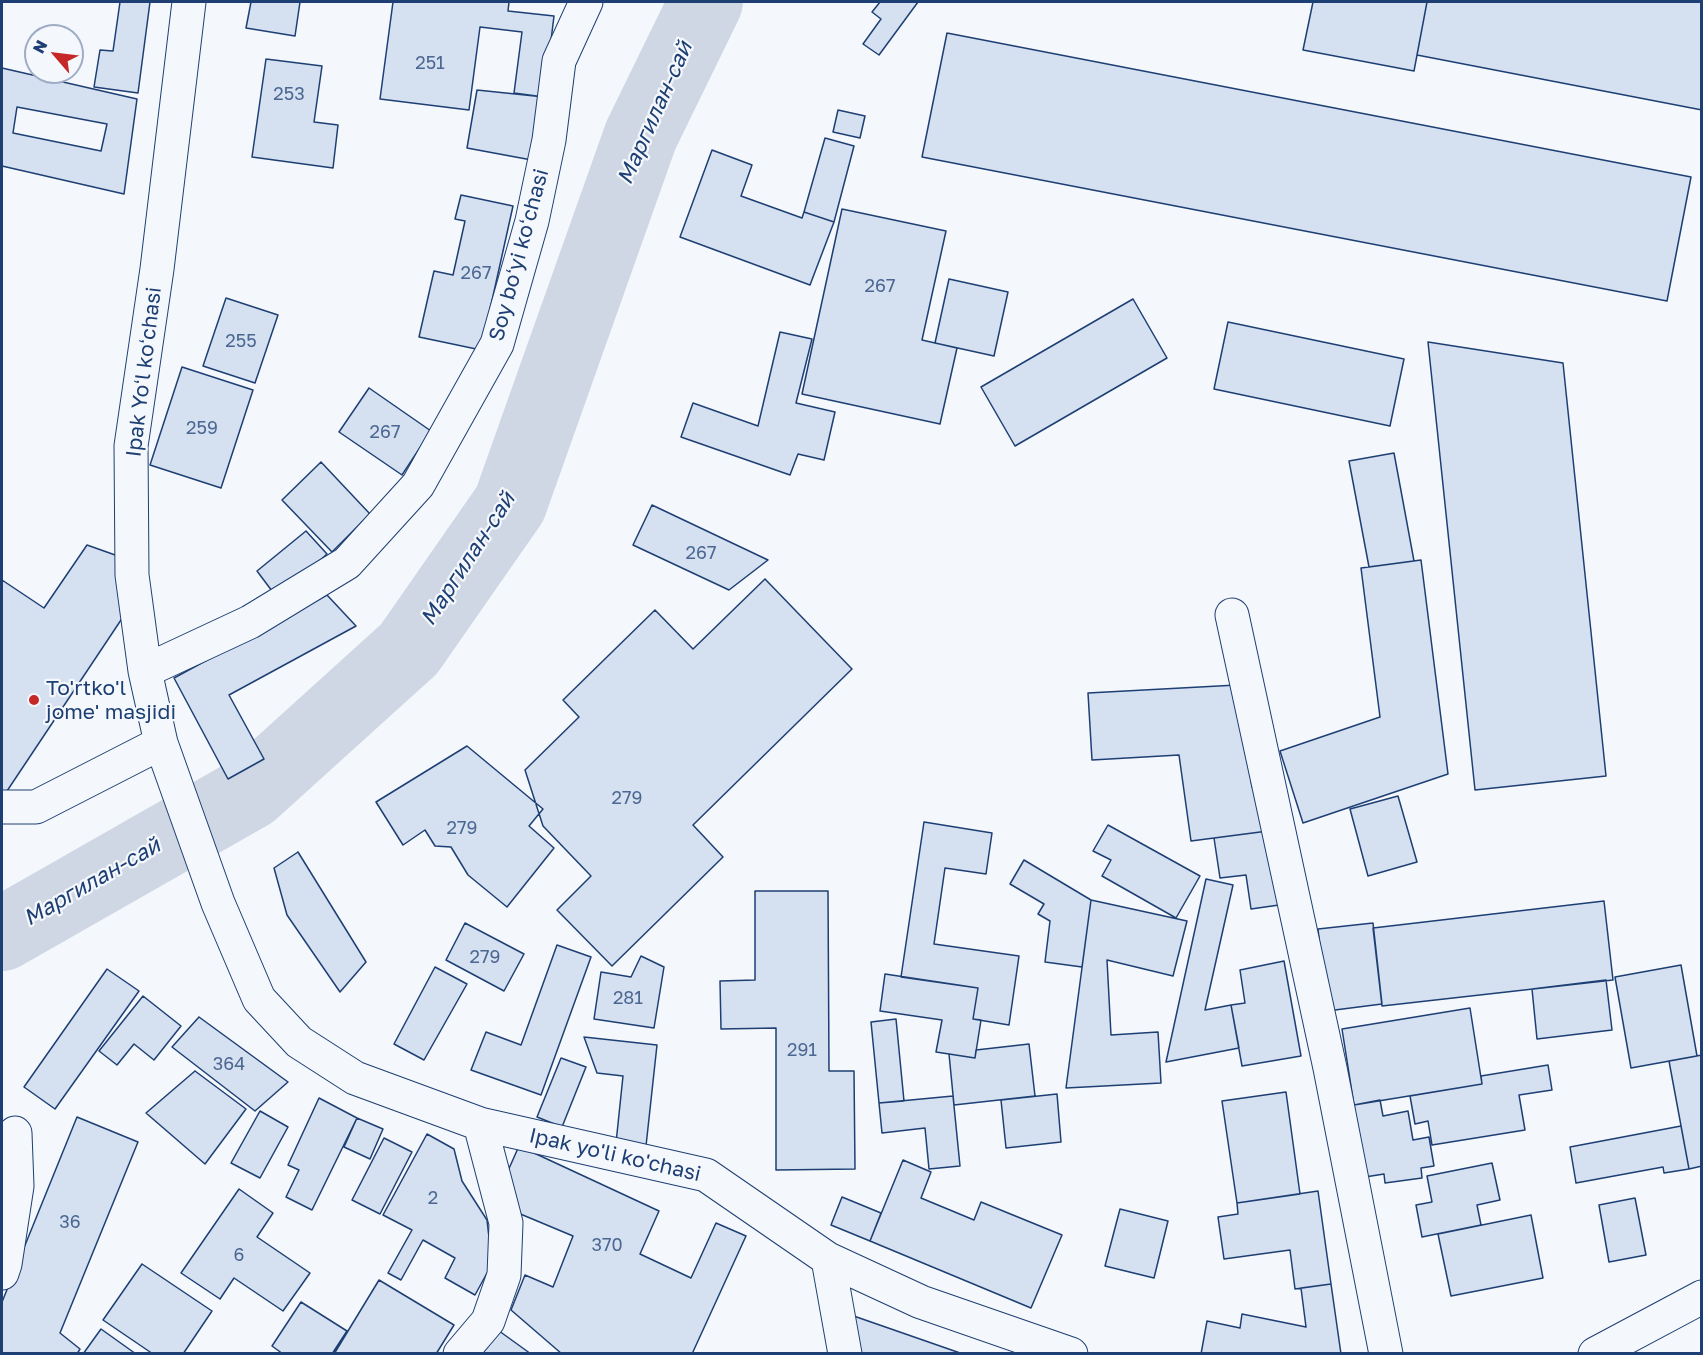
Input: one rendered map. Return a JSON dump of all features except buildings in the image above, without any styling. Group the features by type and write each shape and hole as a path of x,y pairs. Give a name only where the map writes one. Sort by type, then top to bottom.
{"street":[{"name":"Ipak Yoʻl koʻchasi","path":"180,796 161,743 145,671 132,575 131,446 157,269 189,2"},
{"name":"Soy boʻyi koʻchasi","path":"145,671 250,622 347,563 417,485 497,344 532,221 549,140 559,61 586,2"},
{"path":"1232,615 1330,1068 1386,1353"},
{"path":"2,807 36,807 161,743"},
{"name":"Ipak yo'li ko'chasi","path":"180,796 218,903 259,999 299,1042 355,1078 480,1124 706,1175 828,1259 921,1302 1071,1353"},
{"path":"460,1353 488,1321 504,1275 506,1223 480,1124"},
{"path":"2,1273 17,1186 15,1132"},
{"path":"828,1259 845,1353"},
{"path":"1595,1353 1701,1297"}],"waterway":[{"name":"Маргилан-сай","path":"2,934 251,792 409,649 510,504 641,135 706,2"}],"place":[{"name":"To'rtko'l jome' masjidi","path":"34,700"}]}
